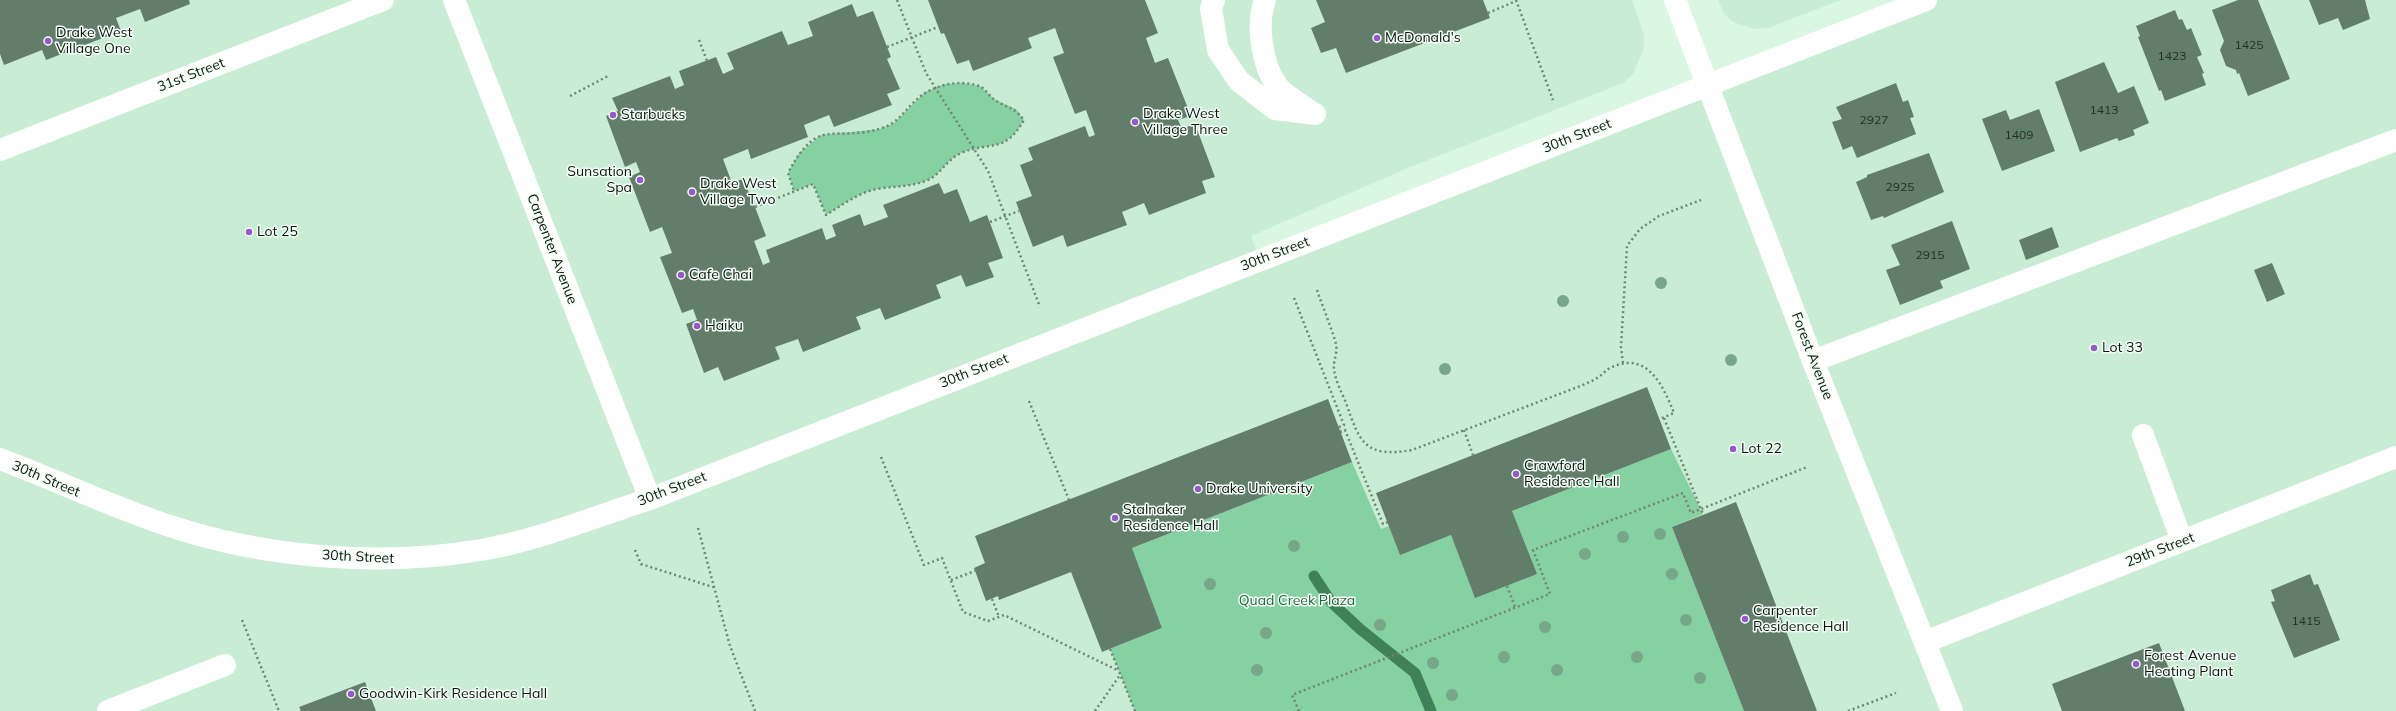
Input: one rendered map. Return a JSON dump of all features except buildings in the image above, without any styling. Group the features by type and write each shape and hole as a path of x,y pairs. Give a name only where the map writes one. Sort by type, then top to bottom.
{"main road":[{"name":"31st Street","path":"0,150 383,0"},
{"name":"Carpenter Avenue","path":"454,0 650,499"},
{"path":"1214,0 1211,9 1218,50 1239,81 1275,109 1315,114 1278,86 1266,63 1262,34 1262,8 1265,0"},
{"name":"Forest Avenue","path":"1675,0 1813,361 1952,711"},
{"name":"30th Street","path":"0,459 36,472 98,501 169,526 243,545 326,556 403,559 482,550 526,540 650,499 1926,0"},
{"path":"1813,361 2396,140"},
{"path":"2143,435 2182,541"},
{"name":"29th Street","path":"1925,642 2396,457"},
{"path":"108,711 225,665"}],"path":[{"path":"897,0 926,73 988,171 1040,307"},
{"path":"1488,13 1516,1 1553,100"},
{"path":"887,47 938,27"},
{"path":"699,40 707,61"},
{"path":"570,96 608,76"},
{"path":"754,207 814,184 826,215 863,194 877,189 911,185 930,179 951,158 1005,142 1017,132 1024,120 1016,109 994,99 980,86 962,83 945,84 925,92 894,124 880,129 861,132 821,134 798,154 788,173 794,191"},
{"path":"1623,363 1621,347 1627,246 1640,229 1659,216 1701,200"},
{"path":"990,222 1019,210"},
{"path":"1316,290 1336,346 1334,369 1354,426 1364,444 1373,450 1393,454 1412,450 1583,385 1598,377 1610,367 1623,363 1636,364 1647,370 1657,379 1674,413 1660,419 1665,417 1703,514"},
{"path":"1294,298 1344,425 1339,427"},
{"path":"1029,400 1069,500"},
{"path":"1340,432 1345,430 1382,524 1388,522"},
{"path":"1464,430 1473,455"},
{"path":"881,457 924,565 942,558 963,612 988,621 1004,615 1119,671"},
{"path":"1299,711 1292,695 1550,594 1533,550 1683,493 1691,513 1807,467"},
{"path":"698,528 730,646 755,711"},
{"path":"635,550 641,564 714,587"},
{"path":"951,580 975,571"},
{"path":"1507,586 1515,607"},
{"path":"992,598 999,617"},
{"path":"242,620 279,711"},
{"path":"1110,649 1135,711"},
{"path":"1095,711 1120,675"},
{"path":"1848,711 1896,693"}],"shaded area":[{"name":"Drake University","path":"0,0 1632,0 1644,34 1644,48 1633,74 1623,83 1408,168 1251,236 1263,268 1927,0 2396,0 2396,711 0,711"},
{"path":"1718,0 1841,0 1768,28 1755,29 1733,22 1724,14"}],"green space":[{"path":"962,83 980,86 994,99 1016,109 1024,120 1017,131 1010,138 996,145 961,153 928,180 910,185 877,189 863,193 826,215 813,184 794,191 788,173 799,153 821,135 880,129 894,123 925,92 945,84"},
{"name":"Quad Creek Plaza","path":"1671,449 1703,514 1672,527 1744,711 1135,711 1110,649 1162,628 1132,548 1352,462 1381,529 1389,526 1400,554 1451,535 1475,597 1512,511"}],"waterway":[{"path":"1314,576 1331,602 1360,629 1415,673 1431,711"}],"place":[{"name":"McDonald's","path":"1377,38"},
{"name":"Drake West Village One","path":"48,41"},
{"name":"Starbucks","path":"613,115"},
{"name":"Drake West Village Three","path":"1135,122"},
{"name":"Sunsation Spa","path":"640,180"},
{"name":"Drake West Village Two","path":"692,192"},
{"name":"Lot 25","path":"249,232"},
{"name":"Cafe Chai","path":"681,275"},
{"name":"Haiku","path":"697,326"},
{"name":"Lot 33","path":"2094,348"},
{"name":"Lot 22","path":"1733,449"},
{"name":"Crawford Residence Hall","path":"1516,474"},
{"name":"Drake University","path":"1198,489"},
{"name":"Stalnaker Residence Hall","path":"1115,518"},
{"name":"Carpenter Residence Hall","path":"1745,619"},
{"name":"Forest Avenue Heating Plant","path":"2136,664"},
{"name":"Goodwin-Kirk Residence Hall","path":"351,694"}]}
